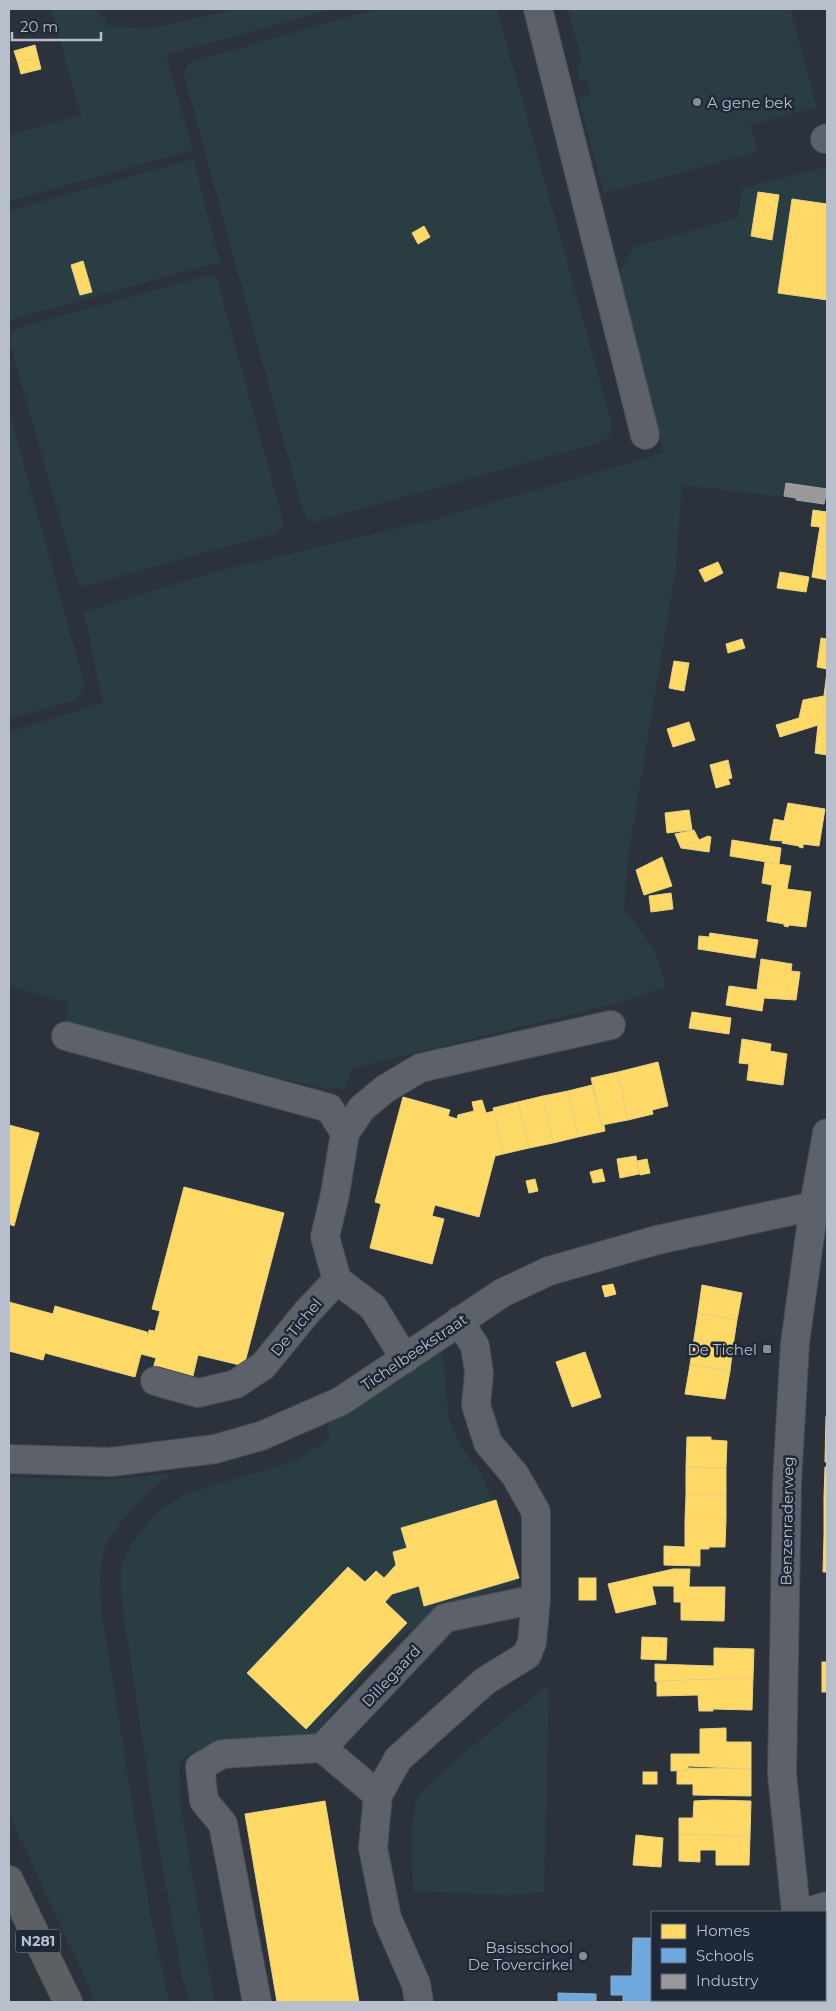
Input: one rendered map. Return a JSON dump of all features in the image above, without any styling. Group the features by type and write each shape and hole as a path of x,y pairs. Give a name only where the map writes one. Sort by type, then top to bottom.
{"highway":[{"name":"N281","path":"9,1880 68,2002"}],"street":[{"path":"538,9 645,435"},
{"path":"404,1359 373,1307 337,1280 325,1237 335,1194 344,1134 362,1108 385,1089 420,1068 611,1025"},
{"path":"66,1036 328,1108 344,1134"},
{"name":"Benzenraderweg","path":"796,1911 782,1774 787,1482 795,1343 814,1206 827,1133"},
{"name":"Tichelbeekstraat","path":"9,1459 112,1462 215,1449 261,1436 341,1401 502,1293 549,1271 657,1240 814,1206"},
{"name":"De Tichel","path":"155,1381 198,1393 236,1384 263,1366 307,1312 337,1280"},
{"path":"419,2002 416,1984 387,1918 373,1848 378,1795 398,1759 485,1681 527,1655 532,1642 536,1599 536,1512 515,1476 488,1443 476,1406 479,1373 475,1346 460,1321"},
{"name":"Dillegaard","path":"322,1748 445,1618 536,1599"},
{"path":"257,2002 223,1824 204,1801 200,1767 222,1754 322,1748 378,1795"},
{"path":"810,1911 827,1906"}],"green space":[{"path":"51,9 96,9 109,26 150,29 236,9 333,9 166,55 193,150 9,201 9,135 81,115"},
{"path":"376,9 497,9 611,421 610,435 602,442 317,521 308,519 302,508 184,75 186,68 191,62"},
{"name":"A gene bek","path":"568,9 790,9 817,107 750,125 758,152 604,193 578,98 591,94 586,78 580,80 576,65 582,63"},
{"path":"193,159 220,262 9,320 9,211"},
{"path":"827,167 827,502 682,485 676,568 627,863 624,908 654,949 666,987 617,1003 362,1066 353,1069 344,1089 316,1087 66,1023 68,1002 9,986 9,732 103,703 84,612 218,571 436,519 664,453 617,276 633,247 738,218 742,188"},
{"path":"206,276 213,276 217,279 283,521 282,527 277,533 84,586 79,583 76,576 10,344 11,333 21,327"},
{"path":"9,411 84,683 83,689 75,700 9,719"},
{"path":"439,1352 443,1357 449,1420 461,1446 480,1471 488,1489 516,1583 440,1609 388,1646 310,1739 223,1744 191,1754 179,1762 180,1801 214,2002 191,2002 182,1978 152,1805 121,1596 121,1566 132,1543 158,1511 186,1494 295,1461 329,1440 328,1421"},
{"path":"172,1474 153,1489 132,1510 113,1533 103,1554 100,1577 102,1615 149,1907 169,2002 96,2002 9,1814 9,1477 103,1480"},
{"path":"549,1684 544,1892 508,1895 413,1891 412,1828 416,1801 426,1787"}],"building: Homes":[{"path":"35,45 38,57 18,63 14,51"},
{"path":"38,57 41,69 21,74 18,63"},
{"path":"758,192 779,195 772,240 751,236"},
{"path":"792,199 827,204 827,300 778,293"},
{"path":"424,226 430,237 418,244 412,233"},
{"path":"83,261 92,292 80,295 71,265"},
{"path":"813,510 827,512 827,546 817,545 820,527 811,526"},
{"path":"817,545 827,546 827,580 812,577"},
{"path":"718,562 723,573 705,582 699,570"},
{"path":"780,572 809,577 806,592 777,588"},
{"path":"821,638 827,639 827,669 817,667"},
{"path":"742,639 745,648 728,653 726,644"},
{"path":"674,661 689,663 684,691 669,688"},
{"path":"827,672 827,697 824,696"},
{"path":"827,697 827,727 818,725 780,737 776,725 799,718 803,700"},
{"path":"689,722 695,740 673,747 667,729"},
{"path":"818,725 827,727 827,755 815,753"},
{"path":"728,760 732,778 728,779 730,784 716,788 710,765"},
{"path":"788,803 825,809 819,846 803,844 803,848 782,843 783,841 770,840 774,819 784,821"},
{"path":"689,810 692,830 667,833 665,813"},
{"path":"694,830 699,840 681,848 675,834"},
{"path":"708,836 711,837 709,852 681,848"},
{"path":"732,840 781,848 779,864 730,856"},
{"path":"662,857 672,886 644,895 636,870"},
{"path":"765,862 791,866 787,889 811,892 806,927 789,925 788,927 784,926 784,924 767,921 772,885 762,883"},
{"path":"671,893 673,909 651,912 649,896"},
{"path":"710,933 758,940 755,958 698,949 699,936 709,937"},
{"path":"761,959 792,964 791,971 800,972 796,1000 764,998 762,1011 726,1005 729,986 757,990"},
{"path":"692,1012 731,1018 729,1034 689,1028"},
{"path":"742,1039 771,1044 770,1051 787,1054 783,1085 747,1080 749,1064 739,1063"},
{"path":"658,1062 668,1106 652,1110 653,1114 628,1120 618,1072"},
{"path":"618,1072 628,1120 602,1125 591,1078"},
{"path":"592,1085 605,1131 578,1137 568,1091"},
{"path":"568,1091 578,1137 553,1143 543,1096"},
{"path":"543,1096 553,1143 529,1148 518,1102"},
{"path":"403,1097 450,1110 448,1116 457,1119 458,1115 474,1111 472,1102 482,1100 486,1113 494,1111 503,1154 495,1156 479,1217 435,1205 432,1216 444,1219 432,1264 370,1248 381,1204 375,1202"},
{"path":"518,1102 529,1148 503,1154 493,1108"},
{"path":"9,1125 39,1133 14,1226 9,1224"},
{"path":"636,1156 639,1174 620,1178 617,1159"},
{"path":"647,1159 650,1173 640,1175 637,1161"},
{"path":"602,1169 605,1181 593,1183 590,1172"},
{"path":"535,1179 538,1191 529,1193 526,1181"},
{"path":"184,1187 284,1213 244,1366 198,1355 192,1380 153,1369 156,1358 141,1354 135,1377 45,1353 43,1360 9,1351 9,1302 53,1314 55,1306 147,1332 148,1335 149,1330 155,1331 160,1311 152,1309"},
{"path":"613,1284 616,1294 605,1297 602,1286"},
{"path":"702,1285 742,1293 737,1320 698,1313"},
{"path":"698,1313 737,1320 733,1346 694,1339"},
{"path":"694,1339 733,1346 730,1371 690,1365"},
{"path":"585,1352 601,1397 572,1407 556,1362"},
{"path":"690,1365 730,1371 725,1399 685,1394"},
{"path":"826,1416 827,1462 825,1462"},
{"path":"687,1437 711,1437 711,1440 727,1441 726,1468 686,1467"},
{"path":"686,1467 726,1468 726,1495 686,1494"},
{"path":"825,1467 827,1467 827,1497 824,1497"},
{"path":"686,1494 726,1495 726,1520 685,1520"},
{"path":"824,1497 827,1497 827,1536 824,1536"},
{"path":"496,1500 519,1578 424,1606 419,1586 392,1594 385,1602 407,1623 306,1729 247,1673 348,1567 365,1582 376,1571 384,1578 396,1565 393,1552 407,1548 401,1528"},
{"path":"685,1520 726,1520 725,1547 700,1549 700,1566 664,1565 664,1546 685,1547"},
{"path":"824,1536 827,1536 827,1572 823,1572"},
{"path":"673,1569 690,1569 689,1587 725,1587 724,1621 681,1620 681,1602 674,1602 674,1586 652,1586 656,1604 616,1613 608,1584"},
{"path":"579,1578 596,1578 596,1600 579,1600"},
{"path":"642,1637 667,1638 666,1660 641,1659"},
{"path":"714,1648 754,1649 753,1678 655,1681 655,1664 714,1666"},
{"path":"822,1662 827,1662 827,1692 822,1692"},
{"path":"753,1678 752,1710 713,1709 713,1711 699,1711 698,1695 657,1696 657,1682 655,1681"},
{"path":"726,1728 726,1742 751,1742 751,1769 688,1766 688,1770 671,1771 671,1754 700,1754 700,1729"},
{"path":"688,1768 751,1769 751,1796 693,1795 693,1784 677,1784 677,1771 688,1770"},
{"path":"643,1772 657,1772 657,1784 643,1784"},
{"path":"325,1801 359,2002 277,2002 245,1814"},
{"path":"694,1801 751,1801 750,1836 679,1834 679,1818 693,1818"},
{"path":"679,1834 750,1836 749,1865 716,1865 716,1850 700,1850 700,1862 679,1861"},
{"path":"636,1835 663,1838 661,1867 633,1865"}],"building: Schools":[{"path":"633,1938 651,1938 651,2001 741,2002 623,2002 623,1995 611,1995 611,1976 632,1976"},
{"path":"558,1993 596,1994 596,2002 558,2002"}],"building: Industry":[{"path":"786,483 827,489 824,504 796,500 796,498 784,496"}],"place":[{"name":"A gene bek","path":"697,102"},
{"name":"De Tichel","path":"767,1349"},
{"name":"Basisschool De Tovercirkel","path":"583,1956"}]}
